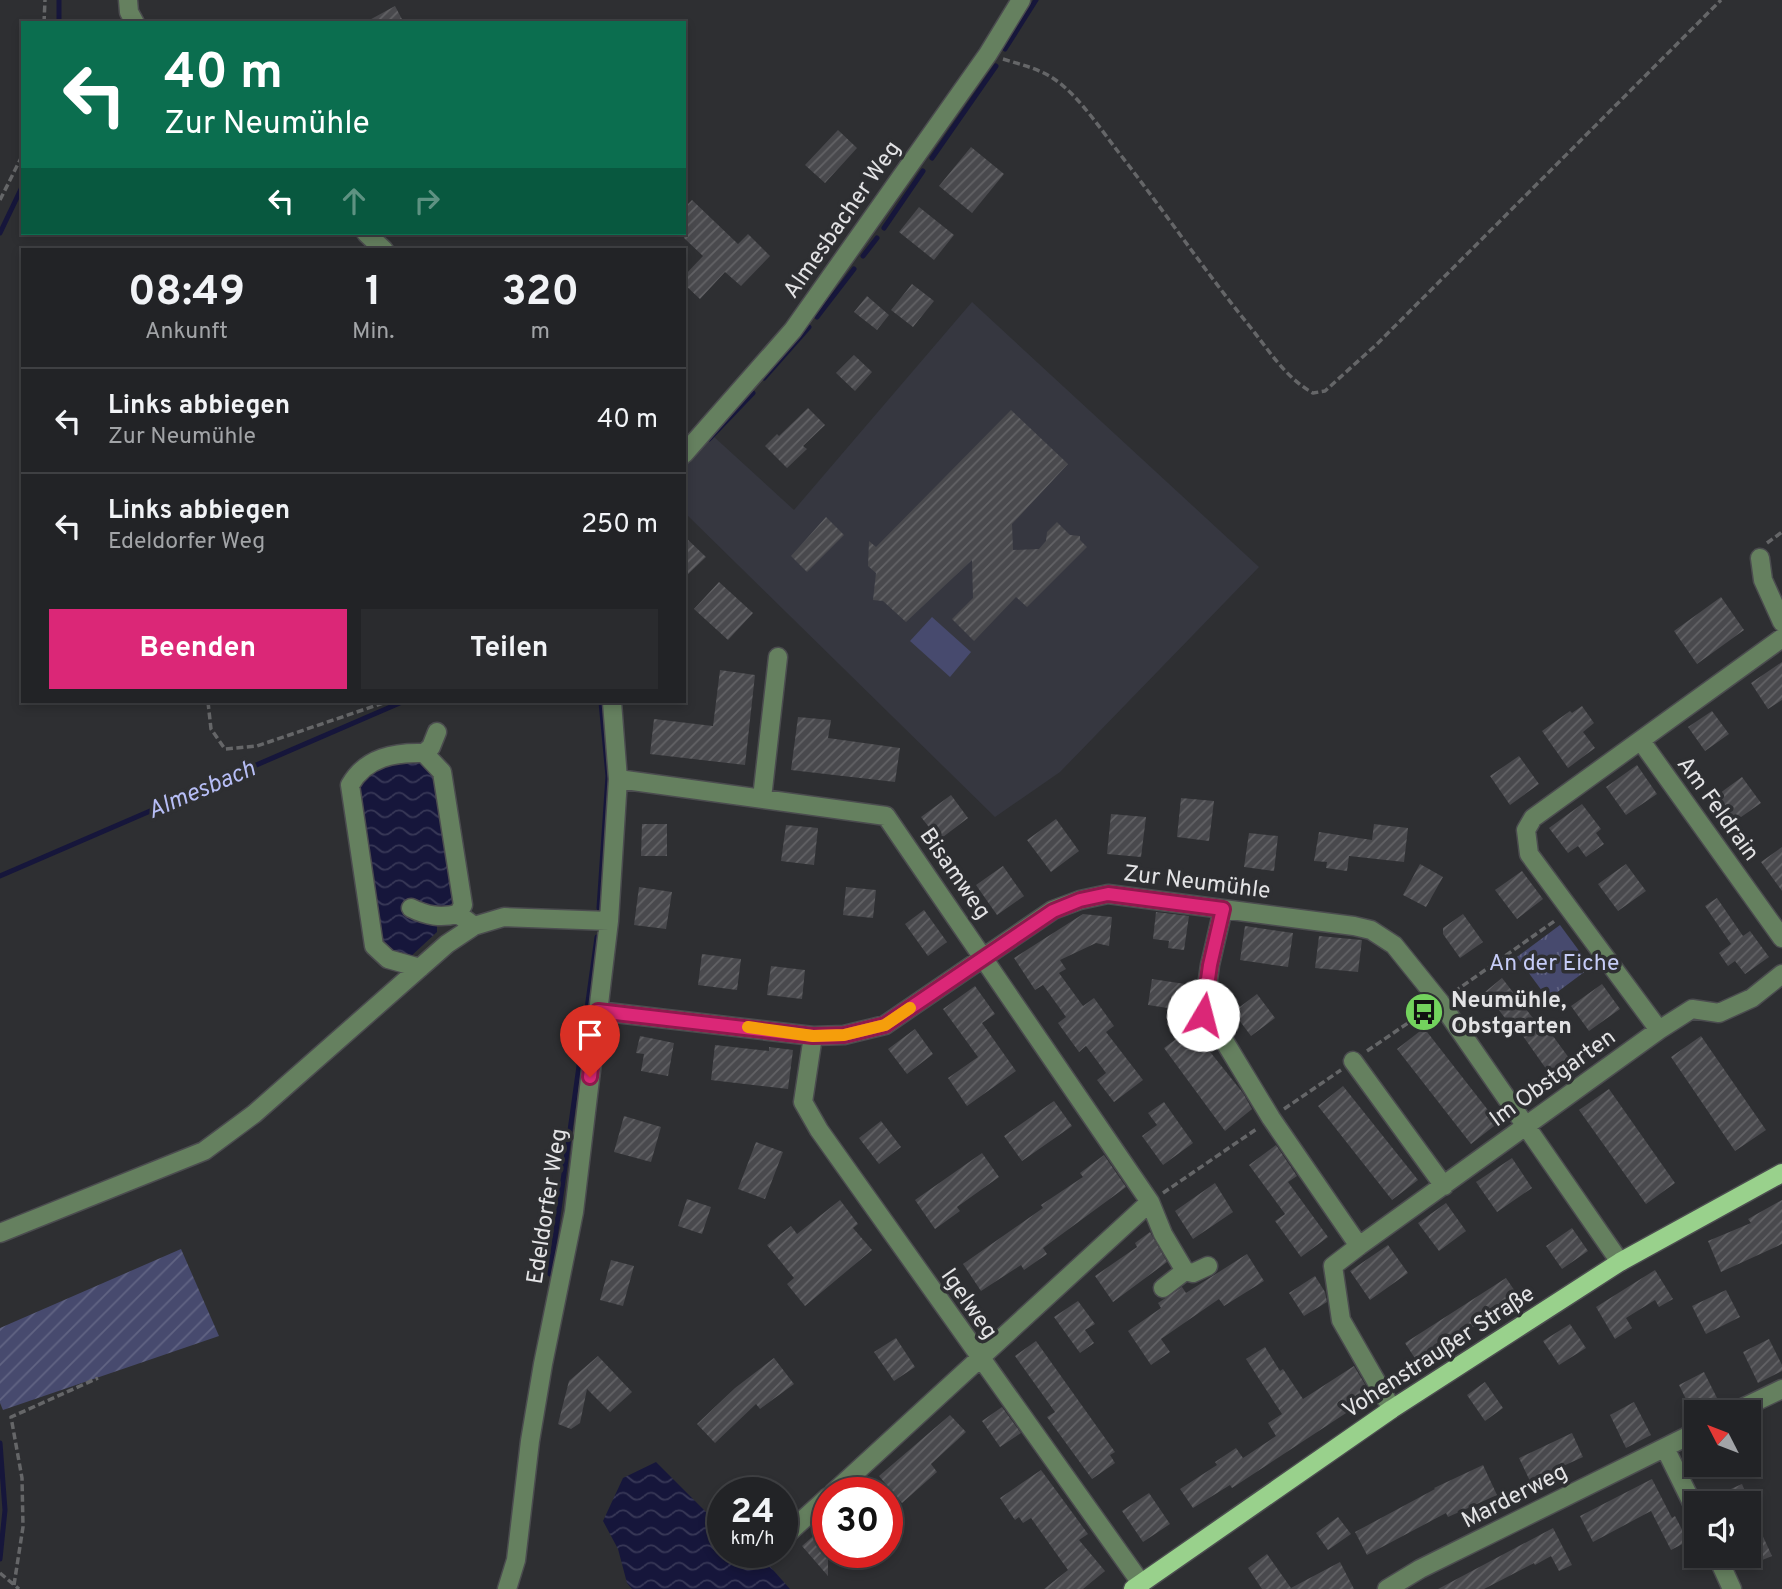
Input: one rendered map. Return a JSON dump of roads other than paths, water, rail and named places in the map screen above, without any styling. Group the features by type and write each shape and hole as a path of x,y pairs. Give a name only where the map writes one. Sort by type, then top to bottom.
{"main road":[{"name":"Vohenstraußer Straße","path":"1137,1586 1392,1409 1619,1262 1782,1173"}],"street":[{"path":"128,0 129,12 134,21"},
{"name":"Almesbacher Weg","path":"686,452 793,330 988,54 1021,0"},
{"path":"368,235 382,248"},
{"path":"1760,558 1763,580 1782,622"},
{"path":"1659,1030 1529,854 1526,830 1533,818 1782,638"},
{"path":"762,798 778,657"},
{"name":"Edeldorfer Weg","path":"507,1589 516,1560 530,1441 543,1364 574,1212 609,921 618,779 612,703"},
{"path":"420,968 388,959 374,946 350,785 358,771 381,758 424,753 431,747 437,733"},
{"name":"Am Feldrain","path":"1641,741 1782,938"},
{"path":"411,908 442,918 458,914 463,905 442,772 424,753"},
{"name":"Bisamweg","path":"618,779 886,816 1150,1202 1163,1234 1185,1270"},
{"name":"Zur Neumühle","path":"598,1011 813,1036 844,1035 885,1025 1053,911 1080,900 1108,894 1371,930 1394,945 1439,1001 1619,1262"},
{"path":"1223,909 1210,965 1203,1015 1220,1034 1271,1118 1359,1246"},
{"path":"458,914 474,926"},
{"path":"0,1233 204,1151 254,1114 447,944 474,926 504,918 609,921"},
{"name":"Im Obstgarten","path":"1392,1409 1341,1320 1333,1266 1659,1030 1692,1009 1719,1013 1752,999 1782,974"},
{"name":"Igelweg","path":"813,1036 803,1102 818,1130 1137,1586"},
{"path":"1353,1061 1444,1186"},
{"path":"850,1477 1150,1202"},
{"path":"1163,1288 1185,1270 1193,1273 1208,1266"},
{"path":"1759,1400 1782,1389"},
{"name":"Marderweg","path":"1387,1589 1420,1569 1684,1438"},
{"path":"1665,1448 1686,1491"},
{"path":"798,1524 812,1511"},
{"path":"1722,1568 1732,1589"}],"water":[{"path":"407,757 420,761 436,779 452,903 445,911 408,905 404,916 437,925 437,932 409,958 402,959 381,945 356,785 363,773"},
{"path":"656,1462 707,1513 707,1568 771,1568 790,1589 632,1589 627,1583 618,1549 603,1521 623,1478"}],"waterway":[{"path":"59,0 59,21"},
{"name":"Almesbach","path":"1005,49 1036,0"},
{"name":"Almesbach","path":"932,158 996,66"},
{"name":"Almesbach","path":"884,228 923,171"},
{"path":"0,233 21,189"},
{"name":"Almesbach","path":"863,256 877,238"},
{"name":"Almesbach","path":"817,317 854,269"},
{"name":"Almesbach","path":"764,378 809,327"},
{"name":"Almesbach","path":"709,439 753,393"},
{"name":"Almesbach","path":"0,876 400,703"},
{"path":"599,908 608,776 601,703"},
{"path":"550,1274 597,937"},
{"name":"Almesbach","path":"0,1443 5,1510 0,1559"}],"place":[{"name":"Neumühle, Obstgarten","path":"1424,1012"}],"park label":[{"name":"An der Eiche","path":"1554,962"}]}
